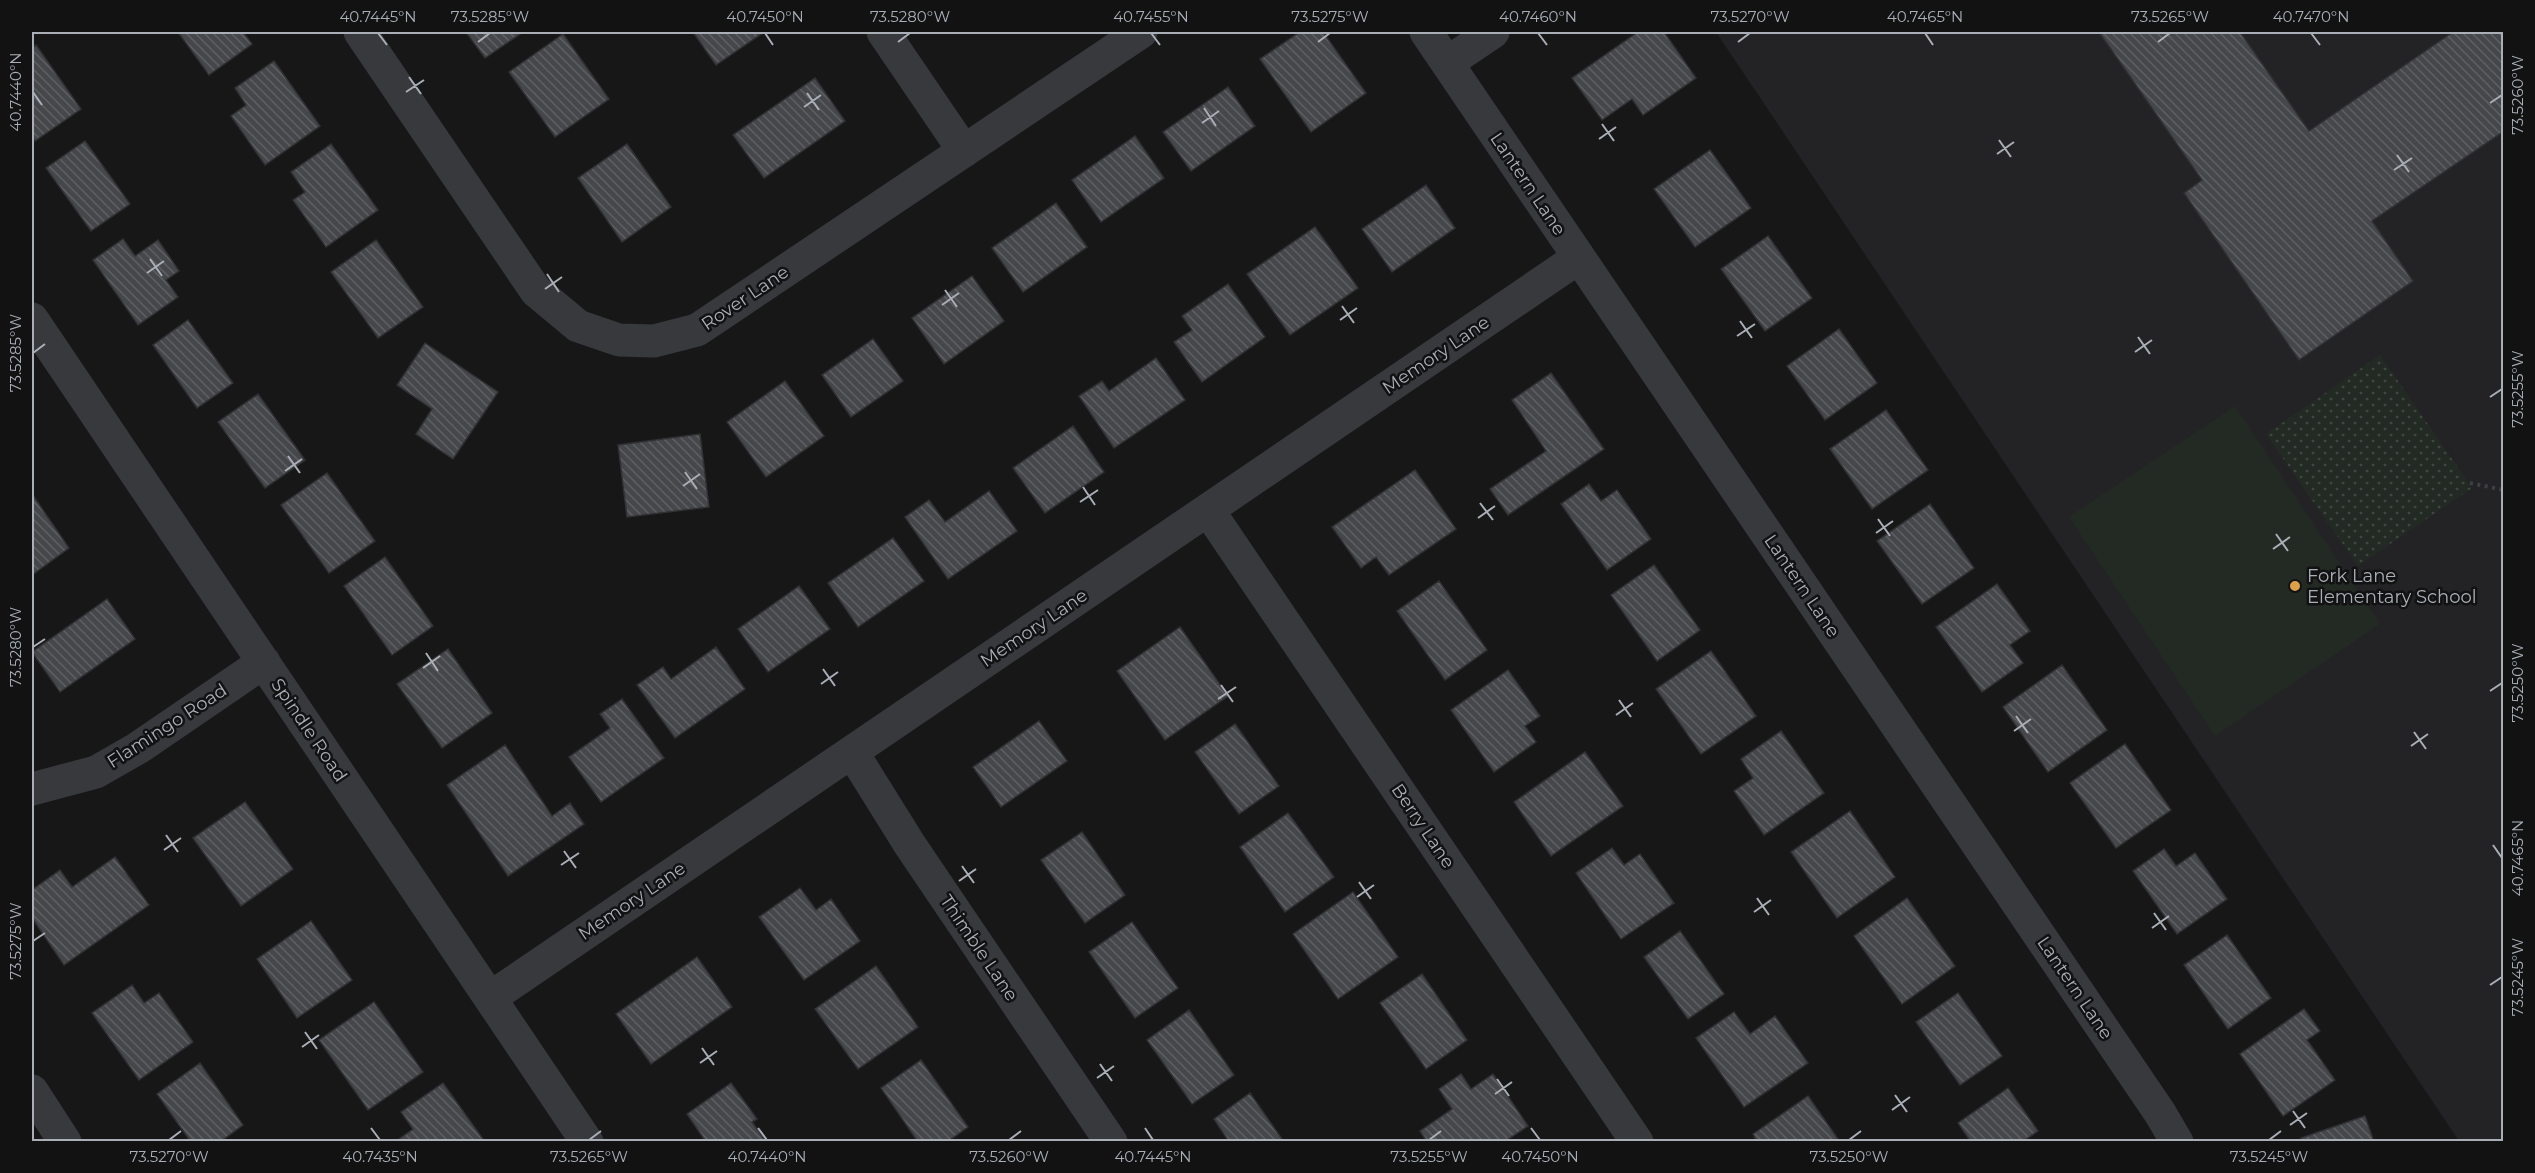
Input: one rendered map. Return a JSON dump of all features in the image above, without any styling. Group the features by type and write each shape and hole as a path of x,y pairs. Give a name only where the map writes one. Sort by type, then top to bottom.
{"street":[{"name":"Rover Lane","path":"360,32 536,291 578,326 619,340 654,341 697,330 1141,32"},
{"path":"883,32 964,151"},
{"name":"Lantern Lane","path":"1426,32 2154,1103 2177,1142"},
{"path":"1447,63 1493,32"},
{"name":"Memory Lane","path":"490,998 1578,258"},
{"name":"Spindle Road","path":"32,319 587,1142"},
{"name":"Berry Lane","path":"1208,510 1637,1142"},
{"name":"Flamingo Road","path":"32,789 59,783 107,766 138,748 264,662"},
{"name":"Thimble Lane","path":"852,752 910,845 1111,1142"},
{"path":"32,1090 65,1142"}],"path":[{"path":"2470,483 2504,490"}],"shaded area":[{"name":"Fork Lane Elementary School","path":"1716,32 2503,32 2503,1141 2459,1141"},
{"path":"2380,355 2472,488 2358,566 2266,434"},
{"path":"2235,406 2380,624 2215,736 2069,517"}],"building":[{"path":"178,32 243,32 252,44 209,75"},
{"path":"466,32 523,32 485,58"},
{"path":"693,32 764,32 716,65"},
{"path":"1300,32 1323,32 1366,93 1311,132 1260,59"},
{"path":"1638,32 1664,32 1696,78 1643,115 1632,99 1602,120 1572,78"},
{"path":"2099,32 2240,32 2309,131 2453,32 2504,32 2504,131 2372,221 2413,281 2299,360 2184,193 2202,180"},
{"path":"563,34 609,99 555,137 509,72"},
{"path":"36,45 81,109 35,141 32,135 32,48"},
{"path":"274,61 320,126 265,165 231,116 246,105 235,88"},
{"path":"815,78 845,121 764,178 733,135"},
{"path":"1228,87 1255,126 1191,171 1163,132"},
{"path":"1135,136 1164,178 1101,222 1072,180"},
{"path":"85,141 130,204 91,231 46,168"},
{"path":"331,144 378,210 326,247 293,200 305,192 291,172"},
{"path":"627,144 671,207 622,242 578,178"},
{"path":"1710,150 1751,208 1695,247 1654,189"},
{"path":"1426,185 1455,228 1392,272 1362,229"},
{"path":"1056,203 1087,247 1023,292 992,248"},
{"path":"1315,227 1358,288 1290,335 1247,274"},
{"path":"1768,236 1812,298 1765,331 1721,269"},
{"path":"123,239 135,256 158,240 179,271 166,280 178,297 138,325 93,260"},
{"path":"376,240 423,307 378,338 331,272"},
{"path":"972,276 1004,321 944,364 912,318"},
{"path":"1228,284 1265,337 1202,382 1174,342 1192,330 1182,316"},
{"path":"188,320 233,383 197,408 153,345"},
{"path":"1839,329 1877,383 1825,420 1787,366"},
{"path":"873,339 903,381 851,417 822,375"},
{"path":"425,343 498,392 453,459 416,434 432,409 397,385"},
{"path":"1156,358 1185,400 1114,448 1079,396 1102,381 1109,391"},
{"path":"1551,373 1604,449 1508,515 1490,489 1546,451 1512,400"},
{"path":"785,381 824,436 766,477 727,422"},
{"path":"258,394 305,460 265,488 218,422"},
{"path":"1886,410 1928,470 1872,509 1830,449"},
{"path":"1073,426 1104,472 1045,513 1013,468"},
{"path":"700,434 709,507 627,517 618,445"},
{"path":"1415,470 1456,529 1389,575 1376,557 1361,568 1332,527"},
{"path":"327,473 375,541 329,573 281,505"},
{"path":"1589,484 1601,501 1617,490 1651,539 1607,570 1561,504"},
{"path":"989,491 1017,531 948,579 905,517 929,500 945,522"},
{"path":"32,494 69,548 32,575"},
{"path":"1930,504 1974,568 1922,604 1877,541"},
{"path":"893,538 924,581 858,627 828,583"},
{"path":"385,557 433,626 392,655 344,586"},
{"path":"1654,565 1700,630 1657,661 1611,595"},
{"path":"1439,581 1487,650 1445,680 1397,611"},
{"path":"1997,584 2030,631 2010,645 2023,663 1982,692 1936,627"},
{"path":"799,586 830,629 768,672 738,629"},
{"path":"107,599 135,639 60,692 32,652"},
{"path":"1180,627 1228,696 1165,740 1117,671"},
{"path":"716,647 745,689 675,738 637,685 663,667 671,679"},
{"path":"448,649 492,713 442,748 397,684"},
{"path":"1711,651 1756,716 1701,754 1656,689"},
{"path":"2062,665 2107,730 2048,772 2003,707"},
{"path":"1508,670 1540,716 1525,726 1536,742 1494,772 1451,710"},
{"path":"622,699 664,758 601,802 569,757 610,728 600,714"},
{"path":"1039,721 1067,761 1001,807 973,767"},
{"path":"1235,724 1279,786 1239,814 1195,752"},
{"path":"1781,731 1824,793 1764,835 1734,791 1753,778 1741,759"},
{"path":"2125,744 2171,810 2116,848 2070,783"},
{"path":"505,745 552,816 570,803 584,824 508,876 447,785"},
{"path":"1585,752 1623,806 1551,856 1514,802"},
{"path":"245,802 293,869 241,906 193,838"},
{"path":"1850,811 1895,877 1837,918 1791,852"},
{"path":"1288,813 1334,877 1285,912 1240,847"},
{"path":"1082,832 1125,895 1085,923 1041,860"},
{"path":"1612,848 1624,865 1640,854 1674,903 1621,939 1576,873"},
{"path":"2164,849 2176,866 2195,853 2227,899 2177,934 2133,871"},
{"path":"115,857 149,905 64,965 32,918 32,890 60,870 72,887"},
{"path":"800,888 816,910 831,899 860,941 804,980 759,917"},
{"path":"1353,892 1398,957 1338,999 1293,934"},
{"path":"1907,898 1955,966 1902,1004 1854,936"},
{"path":"311,921 352,980 297,1018 257,959"},
{"path":"1132,922 1178,988 1135,1018 1089,952"},
{"path":"1680,931 1724,994 1688,1019 1644,957"},
{"path":"2227,935 2271,998 2228,1029 2184,965"},
{"path":"697,957 732,1007 651,1064 616,1014"},
{"path":"876,966 918,1027 858,1069 815,1009"},
{"path":"1422,974 1467,1040 1426,1069 1380,1003"},
{"path":"132,985 144,1003 159,993 193,1042 139,1080 92,1013"},
{"path":"1958,993 2002,1056 1960,1085 1916,1022"},
{"path":"374,1002 423,1072 368,1110 319,1040"},
{"path":"2304,1009 2320,1031 2307,1040 2335,1080 2283,1116 2240,1054"},
{"path":"1189,1010 1234,1075 1192,1104 1147,1040"},
{"path":"1734,1012 1750,1034 1775,1016 1808,1063 1744,1107 1696,1038"},
{"path":"921,1060 968,1127 947,1142 918,1142 881,1088"},
{"path":"200,1063 243,1125 220,1142 191,1142 157,1094"},
{"path":"1461,1074 1471,1089 1493,1074 1528,1126 1504,1142 1427,1142 1420,1131 1452,1109 1439,1089"},
{"path":"443,1083 485,1142 395,1142 413,1129 401,1112"},
{"path":"731,1083 757,1119 752,1122 765,1140 762,1142 706,1142 687,1114"},
{"path":"2008,1088 2038,1131 2022,1142 1971,1142 1958,1123"},
{"path":"1250,1093 1284,1142 1229,1142 1214,1119"},
{"path":"1808,1096 1840,1142 1757,1142 1753,1134"},
{"path":"2365,1116 2374,1142 2302,1142 2301,1138"}],"place":[{"name":"Fork Lane Elementary School","path":"2295,586"}]}
